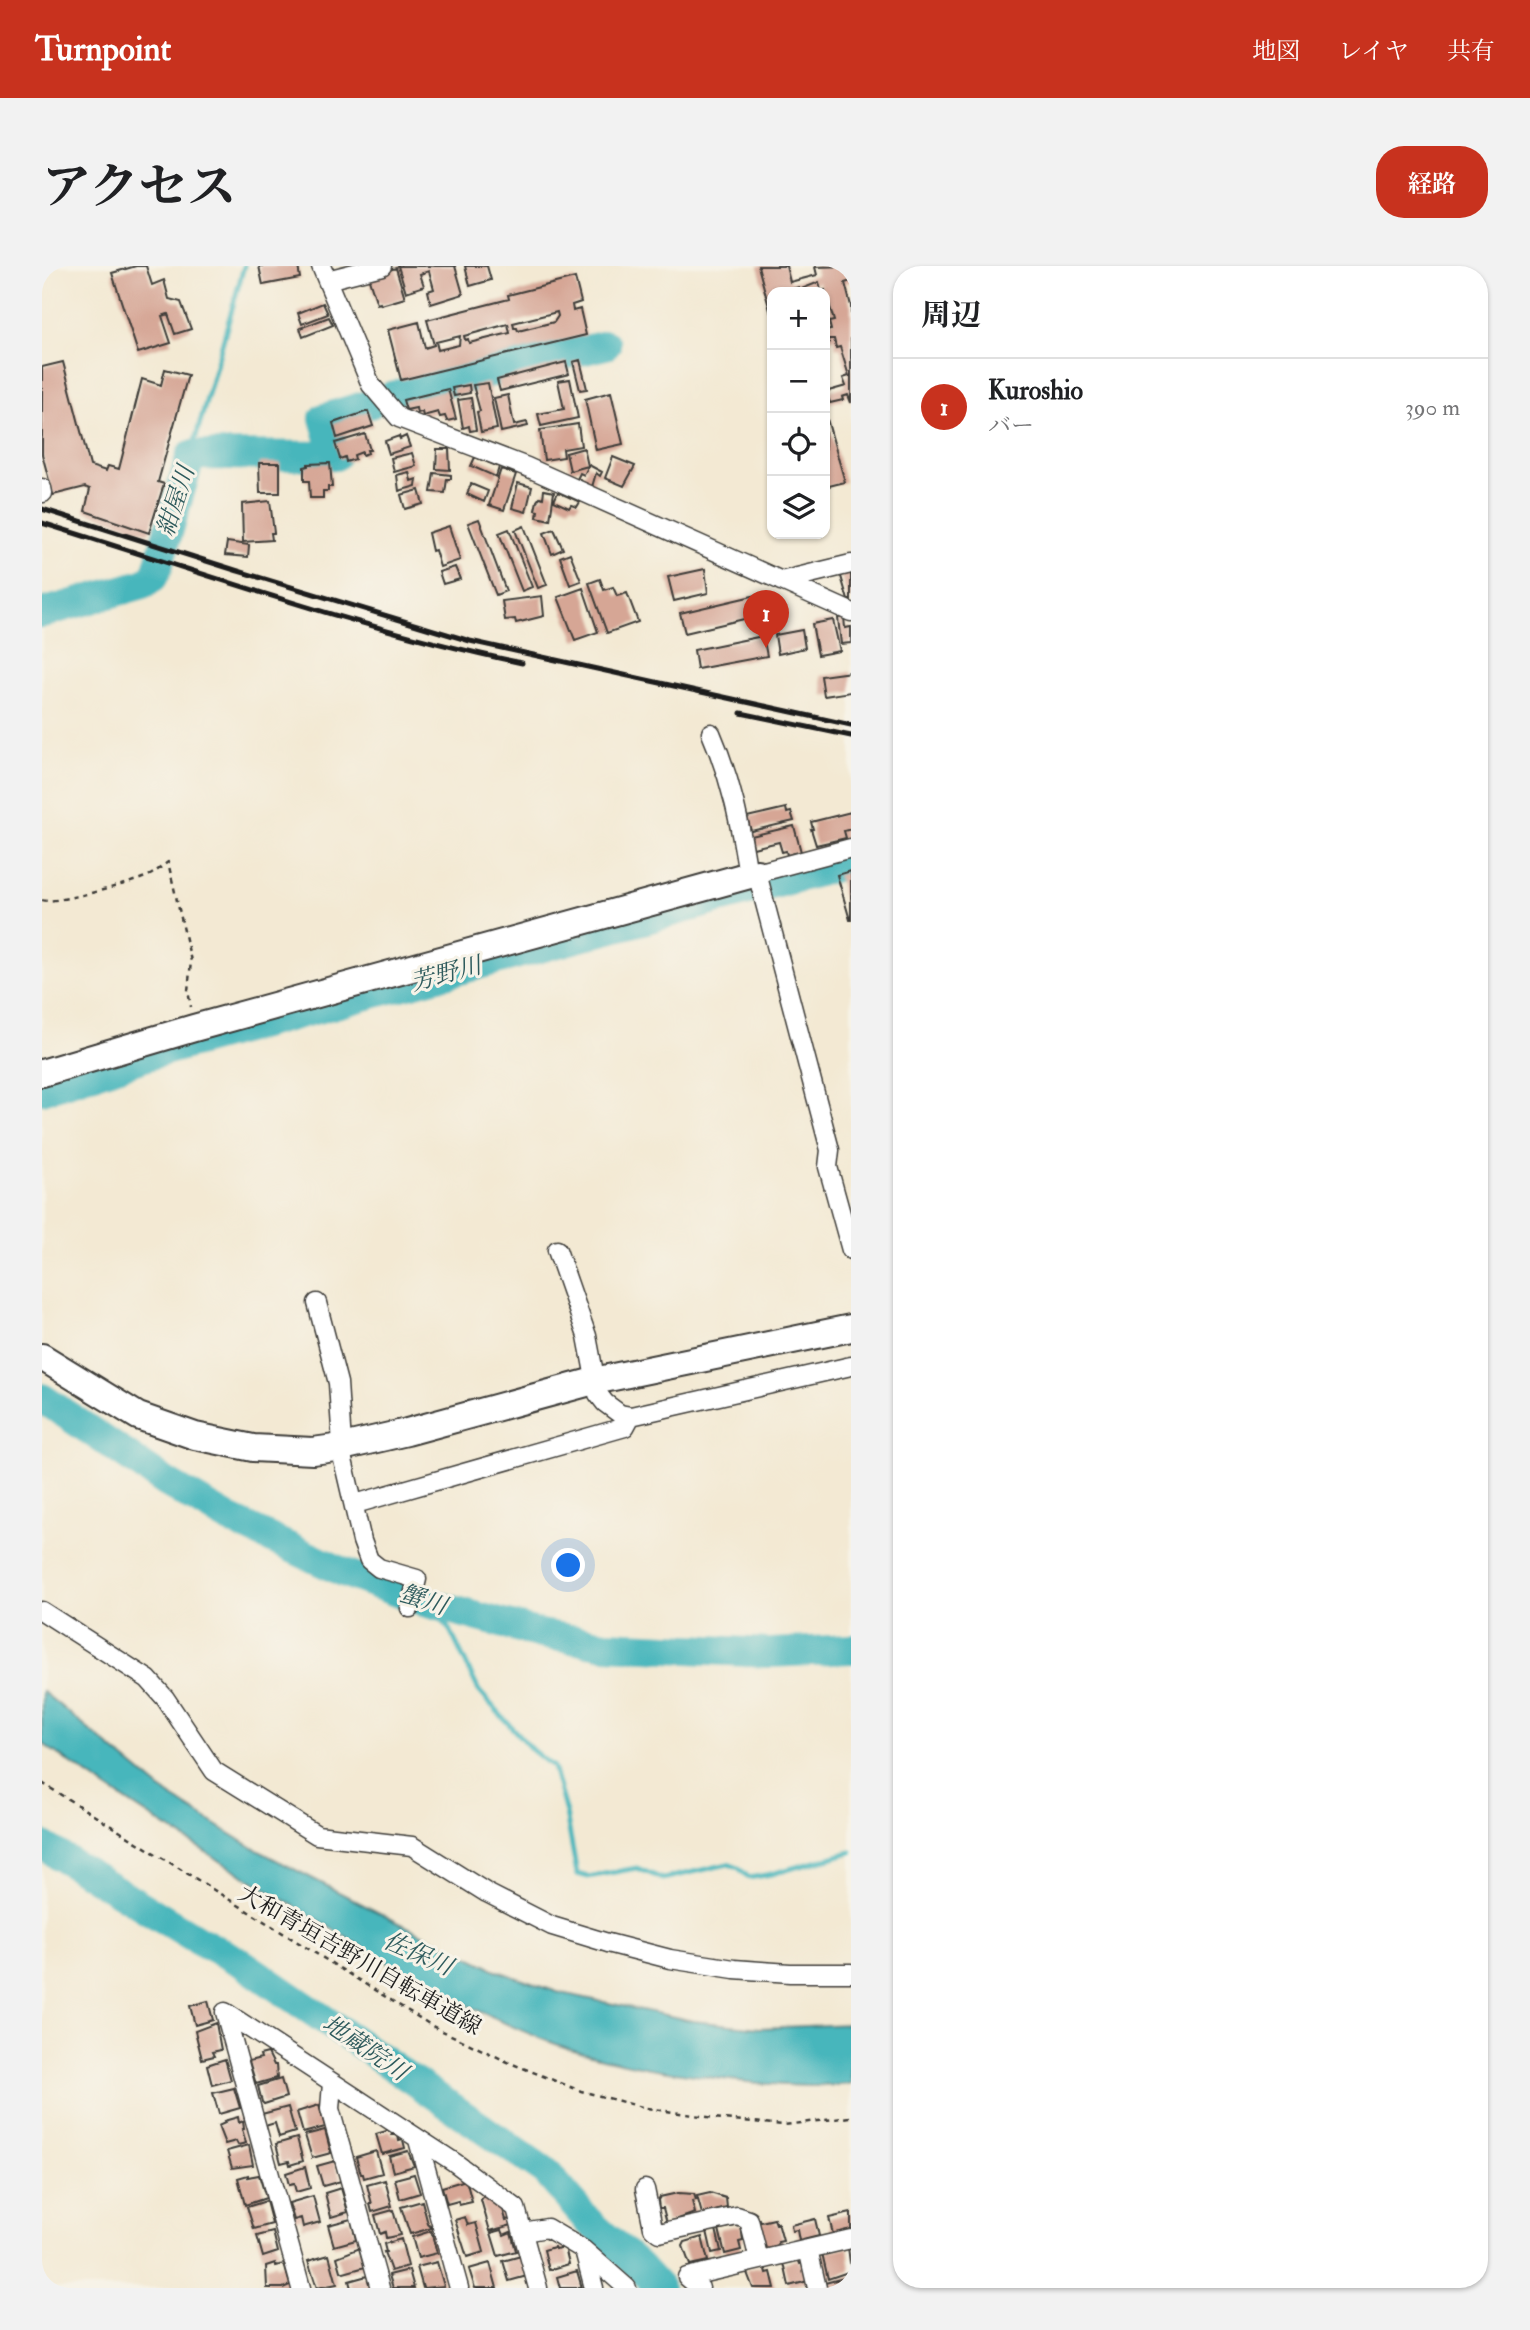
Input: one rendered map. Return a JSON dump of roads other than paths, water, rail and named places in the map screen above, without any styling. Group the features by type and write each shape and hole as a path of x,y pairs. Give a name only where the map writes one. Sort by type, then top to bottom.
{"street":[{"path":"382,266 324,273 371,385 399,418 527,467 851,612"},
{"path":"781,581 851,564"},
{"path":"711,733 727,770 830,1150 828,1167 851,1250"},
{"path":"42,1073 194,1028 756,881 851,848"},
{"path":"556,1250 587,1336 598,1394 605,1404 620,1413 631,1416 851,1366"},
{"path":"317,1303 338,1383 343,1460 362,1541 369,1560 379,1568 417,1579 410,1608"},
{"path":"42,1357 138,1416 195,1436 253,1448 313,1451 342,1447 594,1381 851,1328"},
{"path":"355,1504 625,1427 631,1416"},
{"path":"42,1611 148,1679 165,1698 215,1771 317,1835 412,1846 487,1893 552,1926 670,1959 734,1969 851,1973"},
{"path":"301,2288 225,2012 454,2162 516,2208 538,2288"},
{"path":"332,2083 330,2109 380,2288"},
{"path":"418,2140 459,2288"},
{"path":"645,2189 653,2228 659,2233 737,2216 749,2220 758,2260"},
{"path":"523,2232 547,2228 584,2250 627,2288"},
{"path":"700,2288 688,2277 851,2239"},
{"path":"808,2249 817,2288"},
{"path":"584,2250 594,2288"}],"water":[{"name":"佐保川","path":"42,1691 168,1795 255,1849 498,1971 557,1992 693,2021 760,2028 851,2024 851,2084 762,2084 630,2064 553,2043 486,2014 390,1963 231,1868 42,1743"}],"waterway":[{"path":"191,455 244,266"},
{"name":"紺屋川","path":"391,396 606,345"},
{"name":"紺屋川","path":"42,613 143,584 152,579 191,455 335,456 324,418 370,404"},
{"name":"芳野川","path":"42,1090 160,1052 851,863"},
{"name":"蟹川","path":"42,1398 167,1483 229,1519 343,1572 420,1601 541,1634 606,1645 770,1653 851,1649"},
{"path":"428,1603 450,1630 479,1691 532,1750 553,1767 566,1813 577,1874 588,1877 637,1868 663,1879 728,1864 739,1868 749,1878 851,1852"},
{"name":"地蔵院川","path":"42,1845 198,1940 242,1963 546,2172 588,2221 639,2266 659,2288"}],"railway":[{"path":"42,509 470,641 851,725"},
{"path":"42,523 340,617 522,663"},
{"path":"741,713 851,736"}],"place":[{"name":"Kuroshio","path":"766,648"}]}
